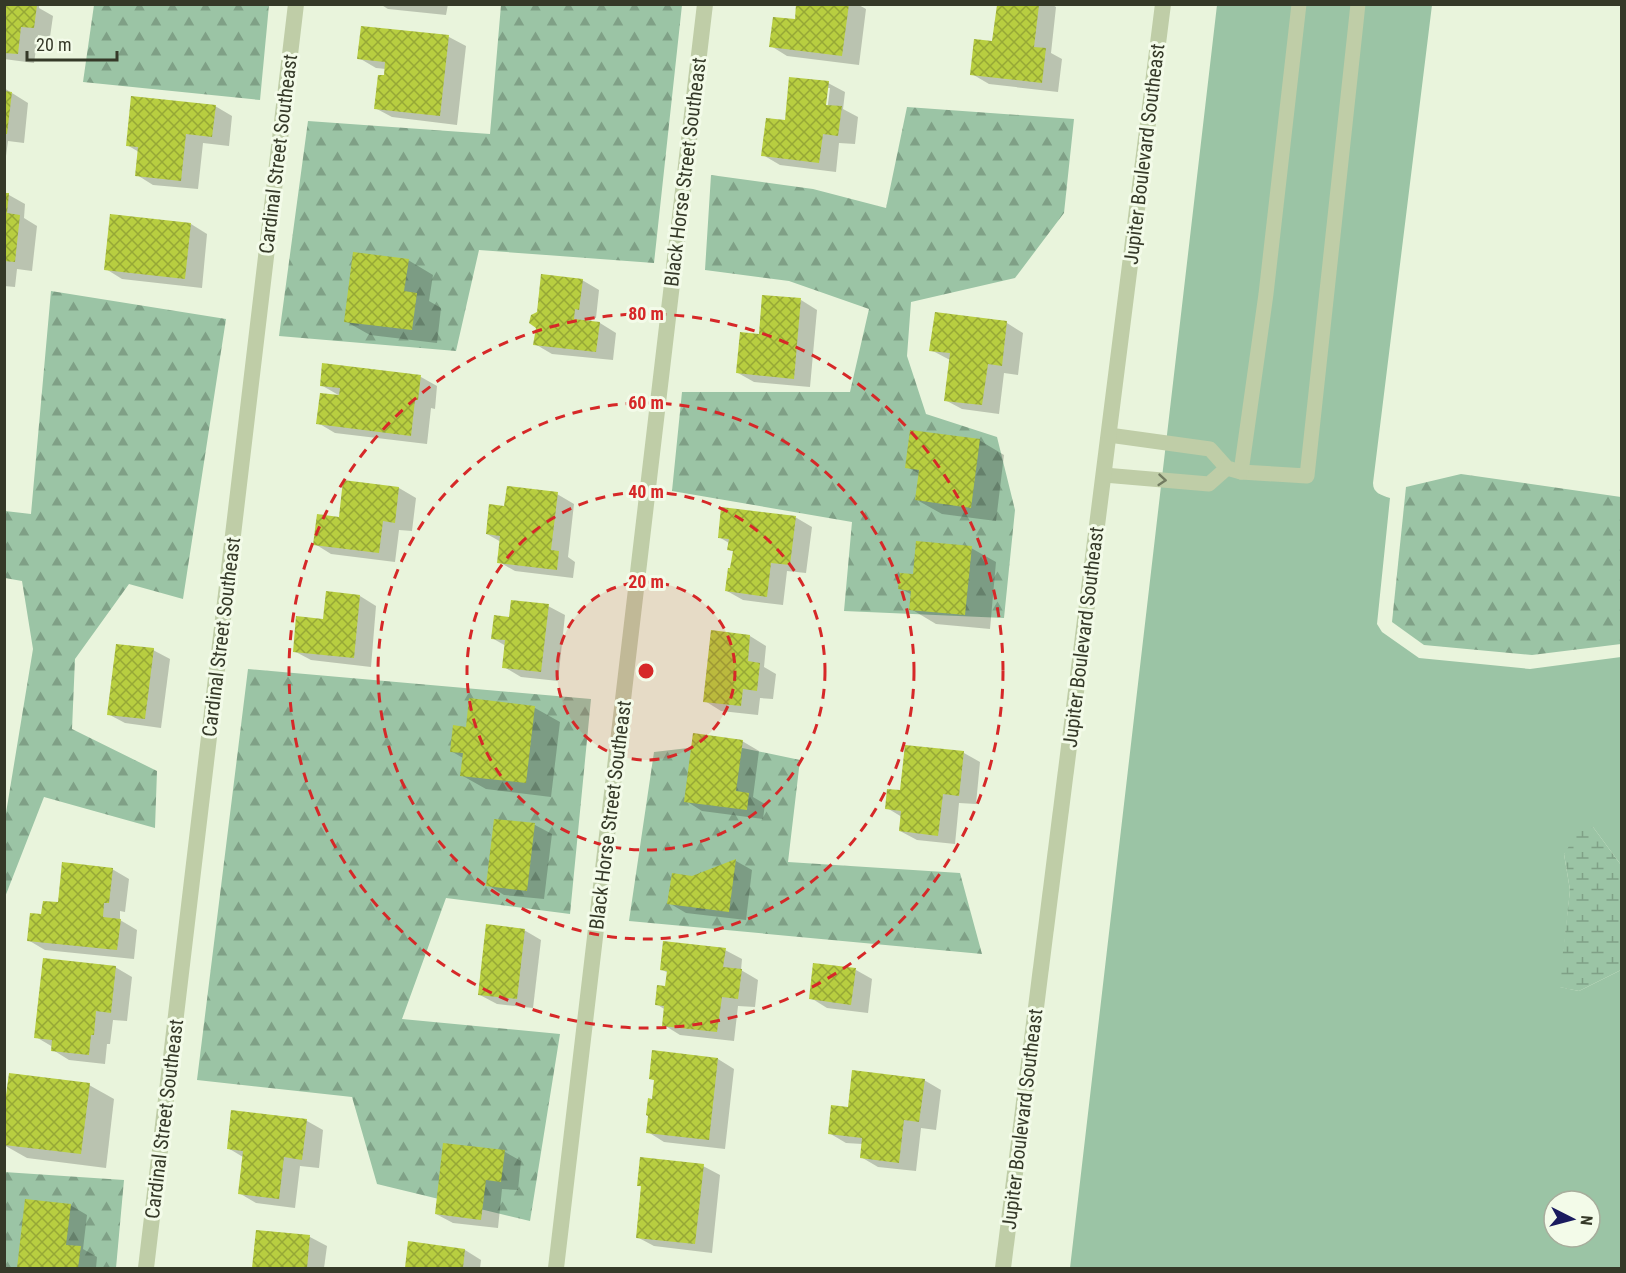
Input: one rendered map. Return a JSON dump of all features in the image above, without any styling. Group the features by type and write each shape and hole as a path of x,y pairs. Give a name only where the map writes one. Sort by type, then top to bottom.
{"street":[{"name":"Cardinal Street Southeast","path":"146,1269 296,4"},
{"name":"Black Horse Street Southeast","path":"556,1269 705,4"},
{"name":"Jupiter Boulevard Southeast","path":"1003,1269 1163,4"}],"lane":[{"path":"1234,470 1266,294 1299,4"},
{"path":"1104,475 1209,484 1234,470 1307,476 1358,4"},
{"path":"1109,435 1210,449 1234,470"}],"green space":[{"path":"94,5 269,5 260,100 83,82"},
{"path":"501,5 682,5 654,263 479,250 456,351 279,336 308,121 490,134"},
{"path":"1217,5 1432,5 1373,483 1376,491 1390,498 1377,624 1382,632 1419,658 1530,669 1621,657 1621,865 1593,827 1564,854 1570,890 1560,987 1579,991 1621,970 1621,1268 1070,1268"},
{"path":"907,107 1074,119 1064,213 1015,278 911,302 907,356 926,414 997,437 1015,510 1004,618 844,611 852,522 672,491 682,392 850,392 869,309 789,281 705,270 711,175 813,189 886,208"},
{"path":"51,291 226,319 183,599 129,584 75,659 72,729 157,771 155,828 44,797 5,897 5,819 33,649 22,581 5,578 5,511 31,514"},
{"path":"1461,474 1621,497 1621,644 1532,655 1424,645 1392,622 1406,487"},
{"path":"248,669 591,699 570,914 446,898 402,1019 560,1034 530,1221 377,1184 352,1097 197,1080"},
{"path":"723,744 800,760 788,862 960,873 982,954 629,921 654,752"},
{"path":"1593,827 1621,865 1621,970 1579,991 1559,987 1570,890 1564,854 1578,832"},
{"path":"4,1172 124,1180 116,1268 5,1268"}],"building":[{"path":"4,4 37,5 34,28 21,27 18,54 4,53"},
{"path":"796,4 849,4 842,56 769,47 773,17 795,19"},
{"path":"997,5 1039,5 1034,47 1046,48 1042,83 970,75 974,39 992,41"},
{"path":"361,26 449,35 440,116 374,109 378,75 384,75 385,62 357,59"},
{"path":"789,77 829,81 826,105 842,106 838,136 823,134 819,163 761,156 766,118 785,120"},
{"path":"4,91 12,92 7,134 4,134"},
{"path":"131,96 216,105 212,137 186,134 181,181 135,176 138,147 126,146"},
{"path":"4,193 9,193 7,213 20,215 15,262 4,261"},
{"path":"110,214 191,223 185,279 104,270"},
{"path":"353,252 409,259 404,291 417,293 412,330 344,322"},
{"path":"541,274 583,279 579,310 575,309 574,319 600,322 596,352 533,345 536,328 529,323 531,315 537,312"},
{"path":"762,295 801,298 794,379 736,373 740,332 759,334"},
{"path":"935,312 1007,321 1002,366 988,364 982,405 944,401 950,353 929,351"},
{"path":"322,363 421,375 418,400 415,400 411,436 316,424 320,393 339,395 340,388 320,386"},
{"path":"910,430 980,439 971,508 915,500 919,470 905,468"},
{"path":"343,480 399,487 395,523 383,521 379,553 313,545 317,514 339,517"},
{"path":"507,486 558,492 551,550 559,551 557,570 497,563 500,536 486,534 489,504 504,506"},
{"path":"721,507 796,516 790,565 771,563 767,597 725,591 733,551 727,550 729,539 718,538"},
{"path":"916,541 972,546 965,615 909,610 911,591 898,589 900,573 913,574"},
{"path":"326,591 360,595 354,658 293,652 296,616 323,619"},
{"path":"511,600 549,604 541,672 502,668 505,640 491,639 494,615 509,617"},
{"path":"711,630 750,635 748,661 760,663 757,691 743,689 741,706 703,702"},
{"path":"116,644 154,648 145,719 107,715"},
{"path":"469,698 535,706 526,783 460,776 463,753 450,752 453,725 466,727"},
{"path":"693,733 743,740 736,791 749,793 747,810 684,802"},
{"path":"905,745 964,751 959,796 943,794 938,836 899,831 901,811 885,809 887,789 900,790"},
{"path":"494,819 535,823 527,891 486,886"},
{"path":"736,859 729,912 667,904 672,873 692,876"},
{"path":"62,862 113,868 109,903 104,903 103,917 121,919 117,950 27,941 30,913 41,914 43,901 58,902"},
{"path":"486,924 525,929 517,999 478,995"},
{"path":"663,941 726,948 723,967 742,969 738,999 722,997 717,1032 662,1026 664,1006 655,1005 657,985 665,986 667,971 660,970"},
{"path":"43,958 116,966 111,1013 96,1011 89,1055 51,1051 52,1040 34,1038"},
{"path":"813,963 856,968 851,1005 809,999"},
{"path":"652,1050 718,1058 709,1140 646,1133 648,1098 652,1099 654,1080 649,1079"},
{"path":"852,1070 925,1079 919,1122 904,1120 899,1163 860,1158 862,1138 828,1134 831,1105 848,1107"},
{"path":"9,1073 90,1083 81,1154 4,1145 4,1110"},
{"path":"231,1110 307,1119 302,1160 284,1157 279,1199 238,1194 243,1151 227,1149"},
{"path":"443,1143 505,1150 501,1182 486,1180 481,1220 435,1214"},
{"path":"640,1157 704,1164 695,1244 636,1238 641,1186 637,1186"},
{"path":"25,1199 71,1204 66,1245 81,1246 78,1268 17,1268"},
{"path":"256,1230 310,1235 307,1268 252,1268"},
{"path":"408,1241 465,1249 463,1268 405,1268"}]}
